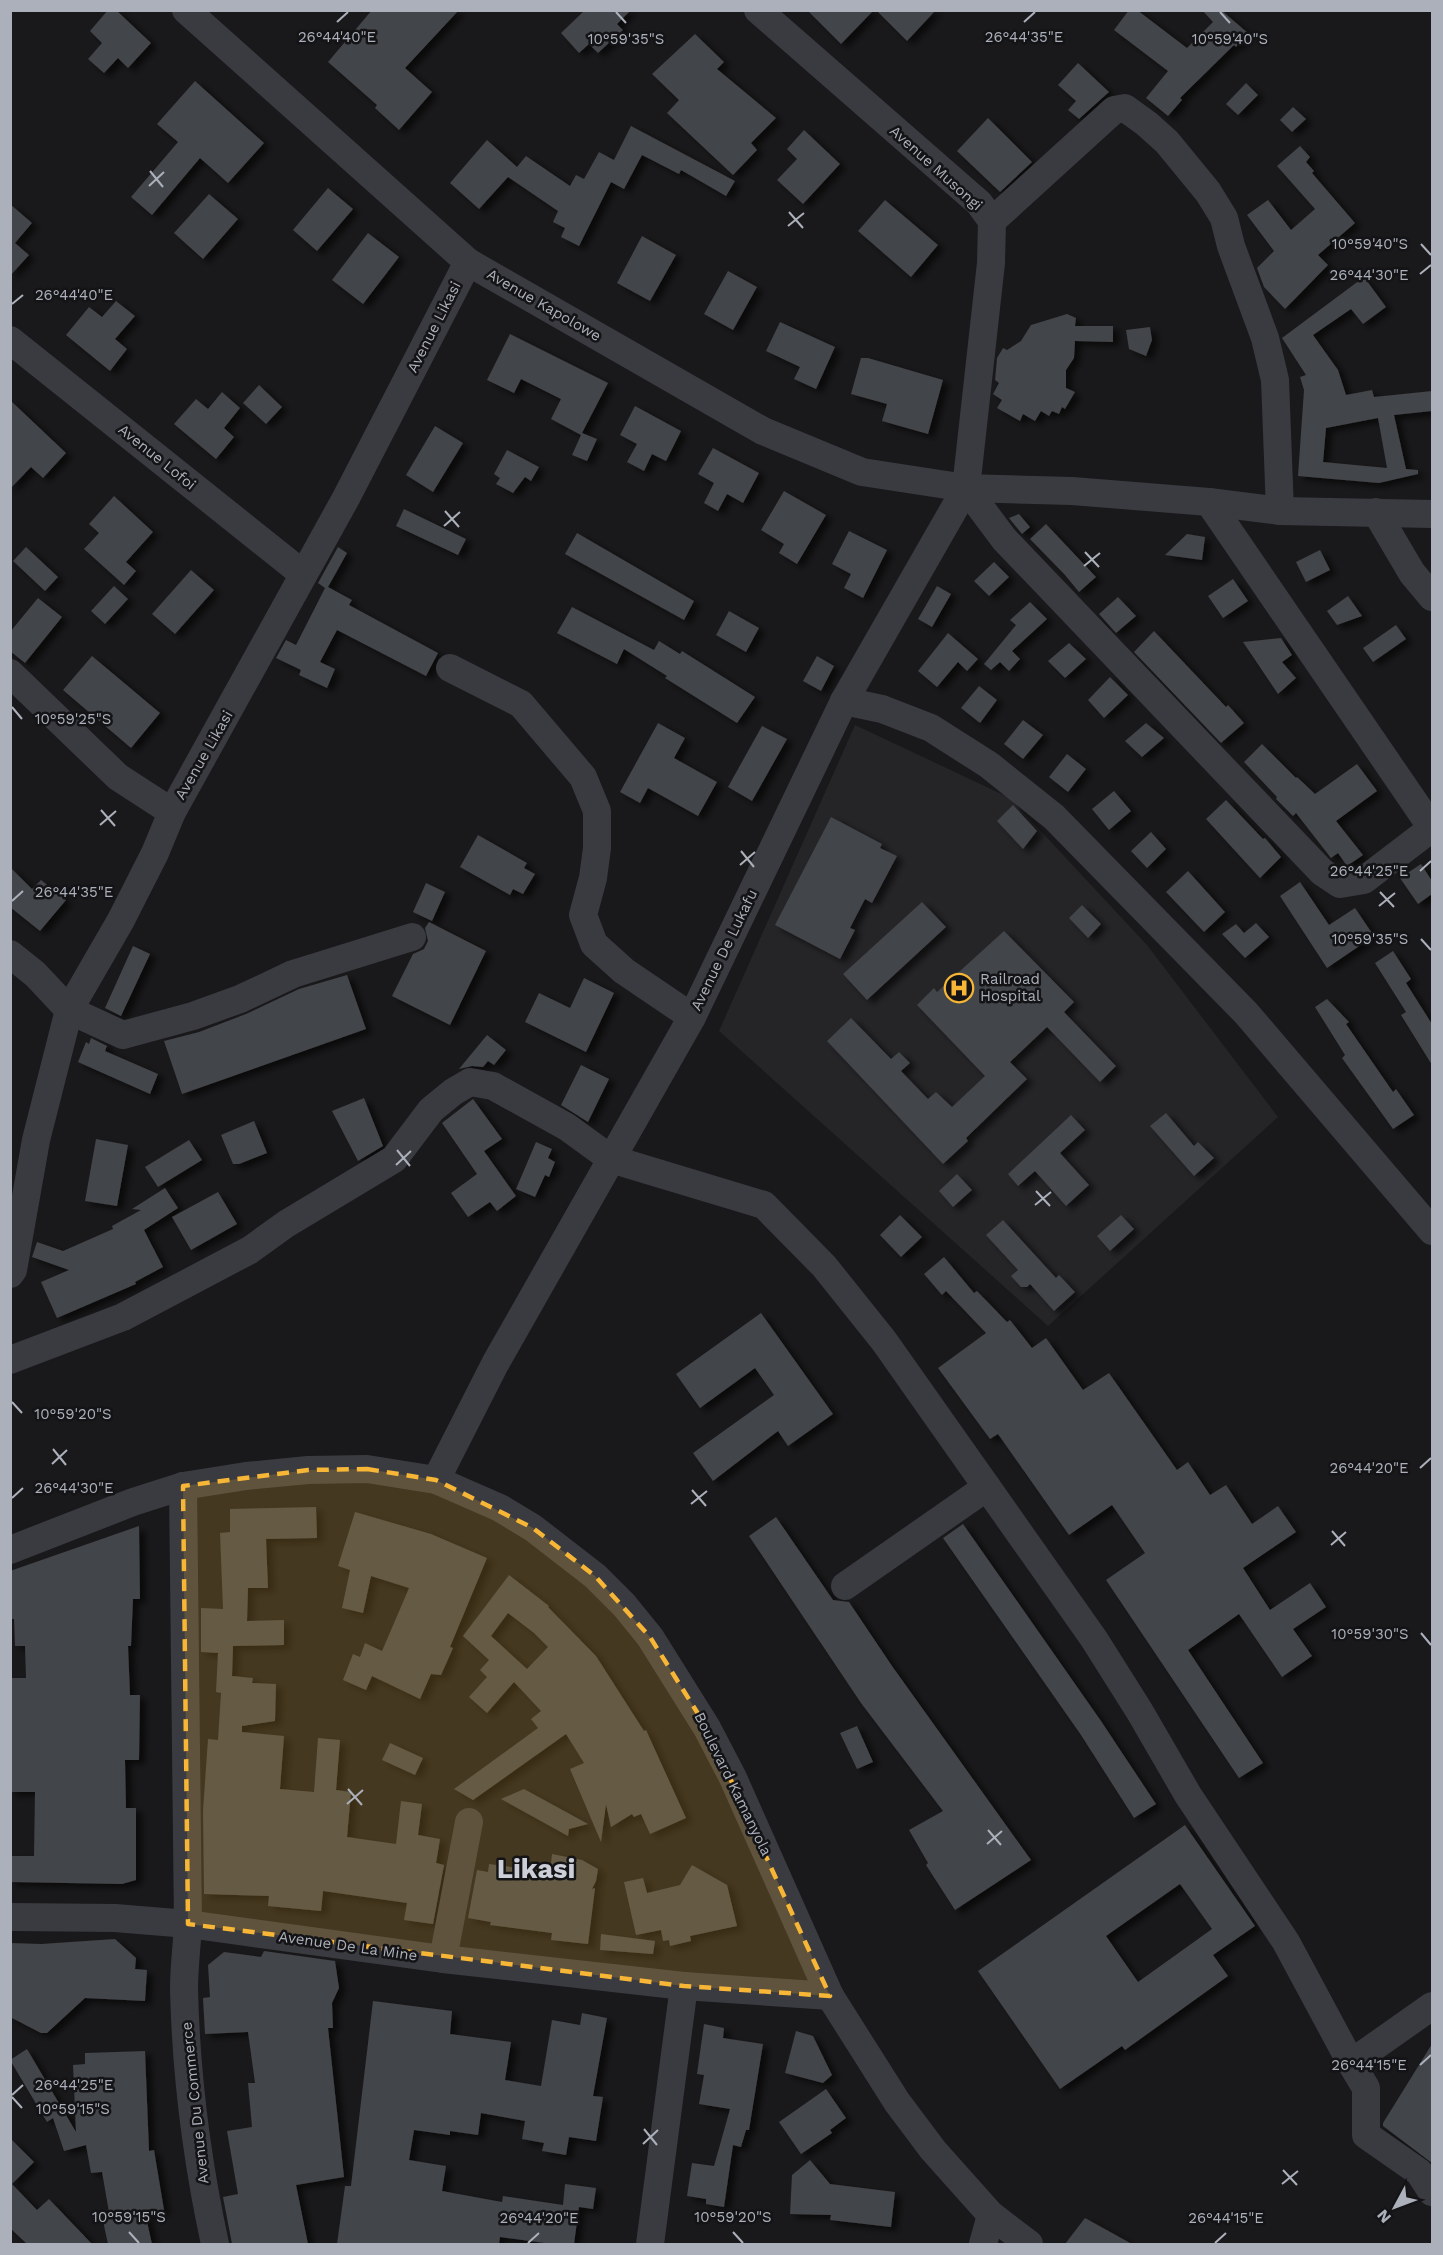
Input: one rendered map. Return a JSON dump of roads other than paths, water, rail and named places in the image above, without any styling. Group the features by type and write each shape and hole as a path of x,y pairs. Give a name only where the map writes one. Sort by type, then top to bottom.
{"street":[{"name":"Avenue Kapolowe","path":"186,10 468,262 763,431 862,472 966,488 1072,491 1209,502 1280,511 1432,514"},
{"name":"Avenue Musongi","path":"758,10 979,203 992,221 991,263 966,488"},
{"path":"992,221 1114,110 1125,108 1167,142 1208,192 1224,218 1231,246 1265,338 1275,380 1280,511"},
{"name":"Avenue Likasi","path":"10,1274 13,1270 36,1140 69,1010 121,920 155,853 172,812 351,487 468,262"},
{"name":"Avenue Lofoi","path":"10,340 303,574"},
{"path":"966,488 1004,539 1322,873 1340,884 1364,880 1432,828 1209,502"},
{"name":"Avenue De Lukafu","path":"436,1480 495,1364 692,1017 844,701 966,488"},
{"path":"1376,512 1412,573 1432,597"},
{"path":"450,668 521,704 584,777 597,811 597,848 584,915 594,944 624,971 692,1017"},
{"path":"10,673 118,777 172,812"},
{"path":"844,701 882,709 931,728 989,765 1054,818 1246,1013 1431,1226"},
{"path":"10,954 22,978 69,1010 123,1035 193,1016 240,999 293,974 412,937"},
{"path":"10,1360 123,1317 250,1250 286,1224 394,1159 431,1110 470,1082 493,1086 567,1127 611,1159 764,1205 824,1266 884,1341 1094,1639 1188,1795 1286,1942 1366,2088 1366,2135 1419,2172 1432,2192"},
{"name":"Boulevard Kamanyola","path":"10,1550 134,1502 183,1486 246,1476 308,1470 367,1469 436,1480 500,1508 533,1528 596,1575 650,1637 707,1728 733,1779 830,1996 897,2102 933,2150 991,2215 1029,2244"},
{"name":"Avenue Du Commerce","path":"183,1486 188,1924 184,1987 190,2080 215,2244"},
{"path":"845,1586 987,1486"},
{"path":"443,1959 469,1822"},
{"name":"Avenue De La Mine","path":"10,1917 115,1918 188,1924 443,1959 684,1986 830,1996"},
{"path":"650,2244 684,1986"},
{"path":"1351,2063 1432,2006"},
{"path":"983,2244 991,2215"}],"place":[{"name":"Railroad Hospital","path":"959,988"}],"district":[{"name":"Likasi","path":"536,1869"}]}
